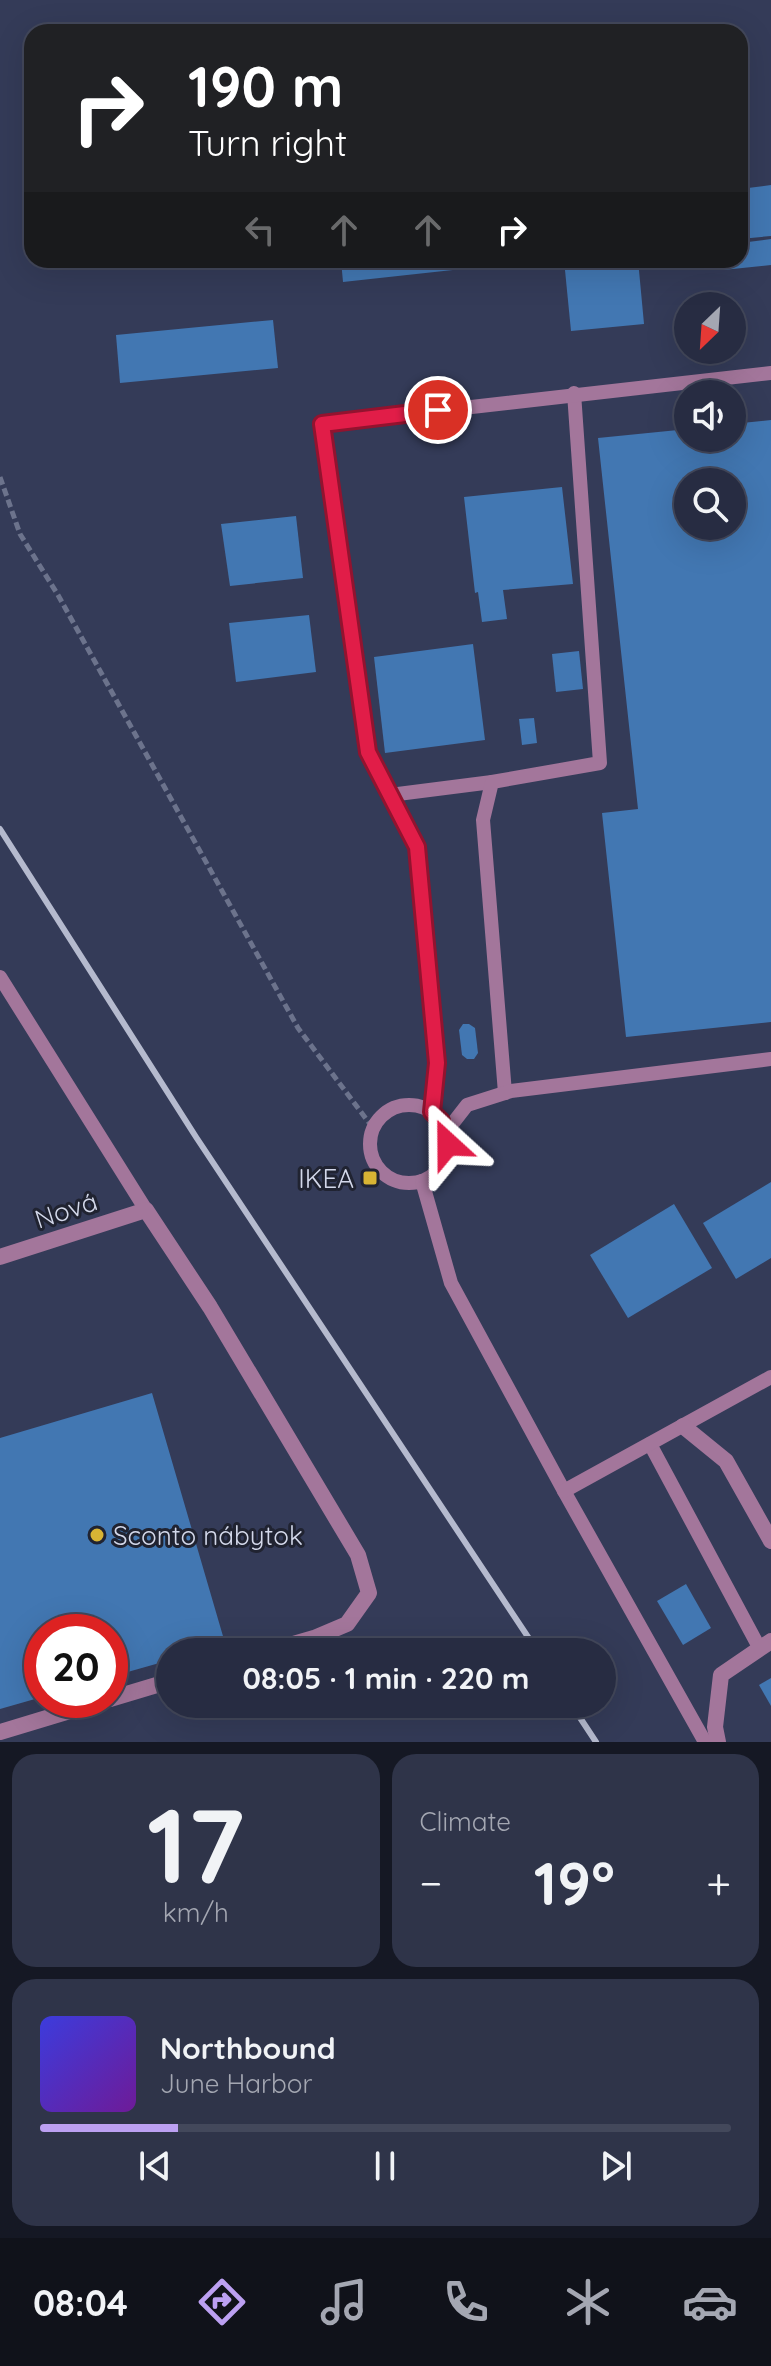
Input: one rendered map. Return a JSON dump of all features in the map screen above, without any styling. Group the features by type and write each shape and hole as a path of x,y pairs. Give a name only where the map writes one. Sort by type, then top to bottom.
{"street":[{"name":"Nová","path":"0,1257 146,1210"},
{"path":"146,1210 210,1307 358,1555 369,1593 347,1624 314,1638"},
{"path":"683,1426 726,1461 771,1541"},
{"path":"718,1742 715,1727 721,1675 765,1645"},
{"path":"128,1693 156,1685"},
{"path":"0,1732 46,1718"}],"lane":[{"path":"432,1112 437,1063 417,847 368,752 322,424 771,373"},
{"path":"390,795 492,782 600,763 574,393"},
{"path":"492,782 483,820 505,1093"},
{"path":"0,977 146,1210"},
{"path":"446,1132 467,1105 505,1093 771,1059"},
{"path":"411,1104 432,1112 446,1132 448,1144 441,1166 422,1181 397,1181 385,1175 371,1154 369,1141 373,1128 389,1109 400,1105 411,1104"},
{"path":"422,1181 451,1283 705,1742"},
{"path":"564,1491 771,1377"},
{"path":"650,1444 765,1645"}],"path":[{"path":"0,477 20,534 58,595 298,1028 373,1128"}],"building":[{"path":"771,185 771,236 748,238 748,188"},
{"path":"771,239 771,265 748,267 748,242"},
{"path":"342,268 470,268 343,282"},
{"path":"565,268 639,268 644,324 571,331"},
{"path":"273,320 278,368 120,383 116,335"},
{"path":"771,420 771,1022 626,1037 602,813 638,809 598,438 674,430 674,452 746,452 746,423"},
{"path":"562,487 573,584 503,590 507,619 482,622 478,592 475,593 464,497"},
{"path":"296,516 303,578 230,586 221,524"},
{"path":"309,615 316,672 236,682 229,623"},
{"path":"473,644 485,740 385,753 374,657"},
{"path":"579,651 583,689 556,692 552,654"},
{"path":"534,718 537,743 522,745 519,719"},
{"path":"463,1024 475,1028 478,1053 474,1059 462,1055 459,1030"},
{"path":"771,1182 771,1258 736,1279 703,1223"},
{"path":"674,1204 712,1268 628,1318 590,1255"},
{"name":"Sconto nábytok","path":"152,1393 224,1638 156,1638 156,1664 128,1672 128,1614 24,1614 24,1702 0,1709 0,1438"},
{"path":"686,1584 711,1628 683,1645 657,1601"},
{"path":"771,1678 771,1706 759,1685"}],"railway":[{"path":"0,829 196,1137 529,1638"},
{"path":"580,1718 596,1742"}],"place":[{"name":"IKEA","path":"370,1178"},
{"name":"Sconto nábytok","path":"97,1535"}],"route":[{"path":"438,410 322,424 368,752 417,847 437,1063 432,1112 441,1121 448,1144"}]}
